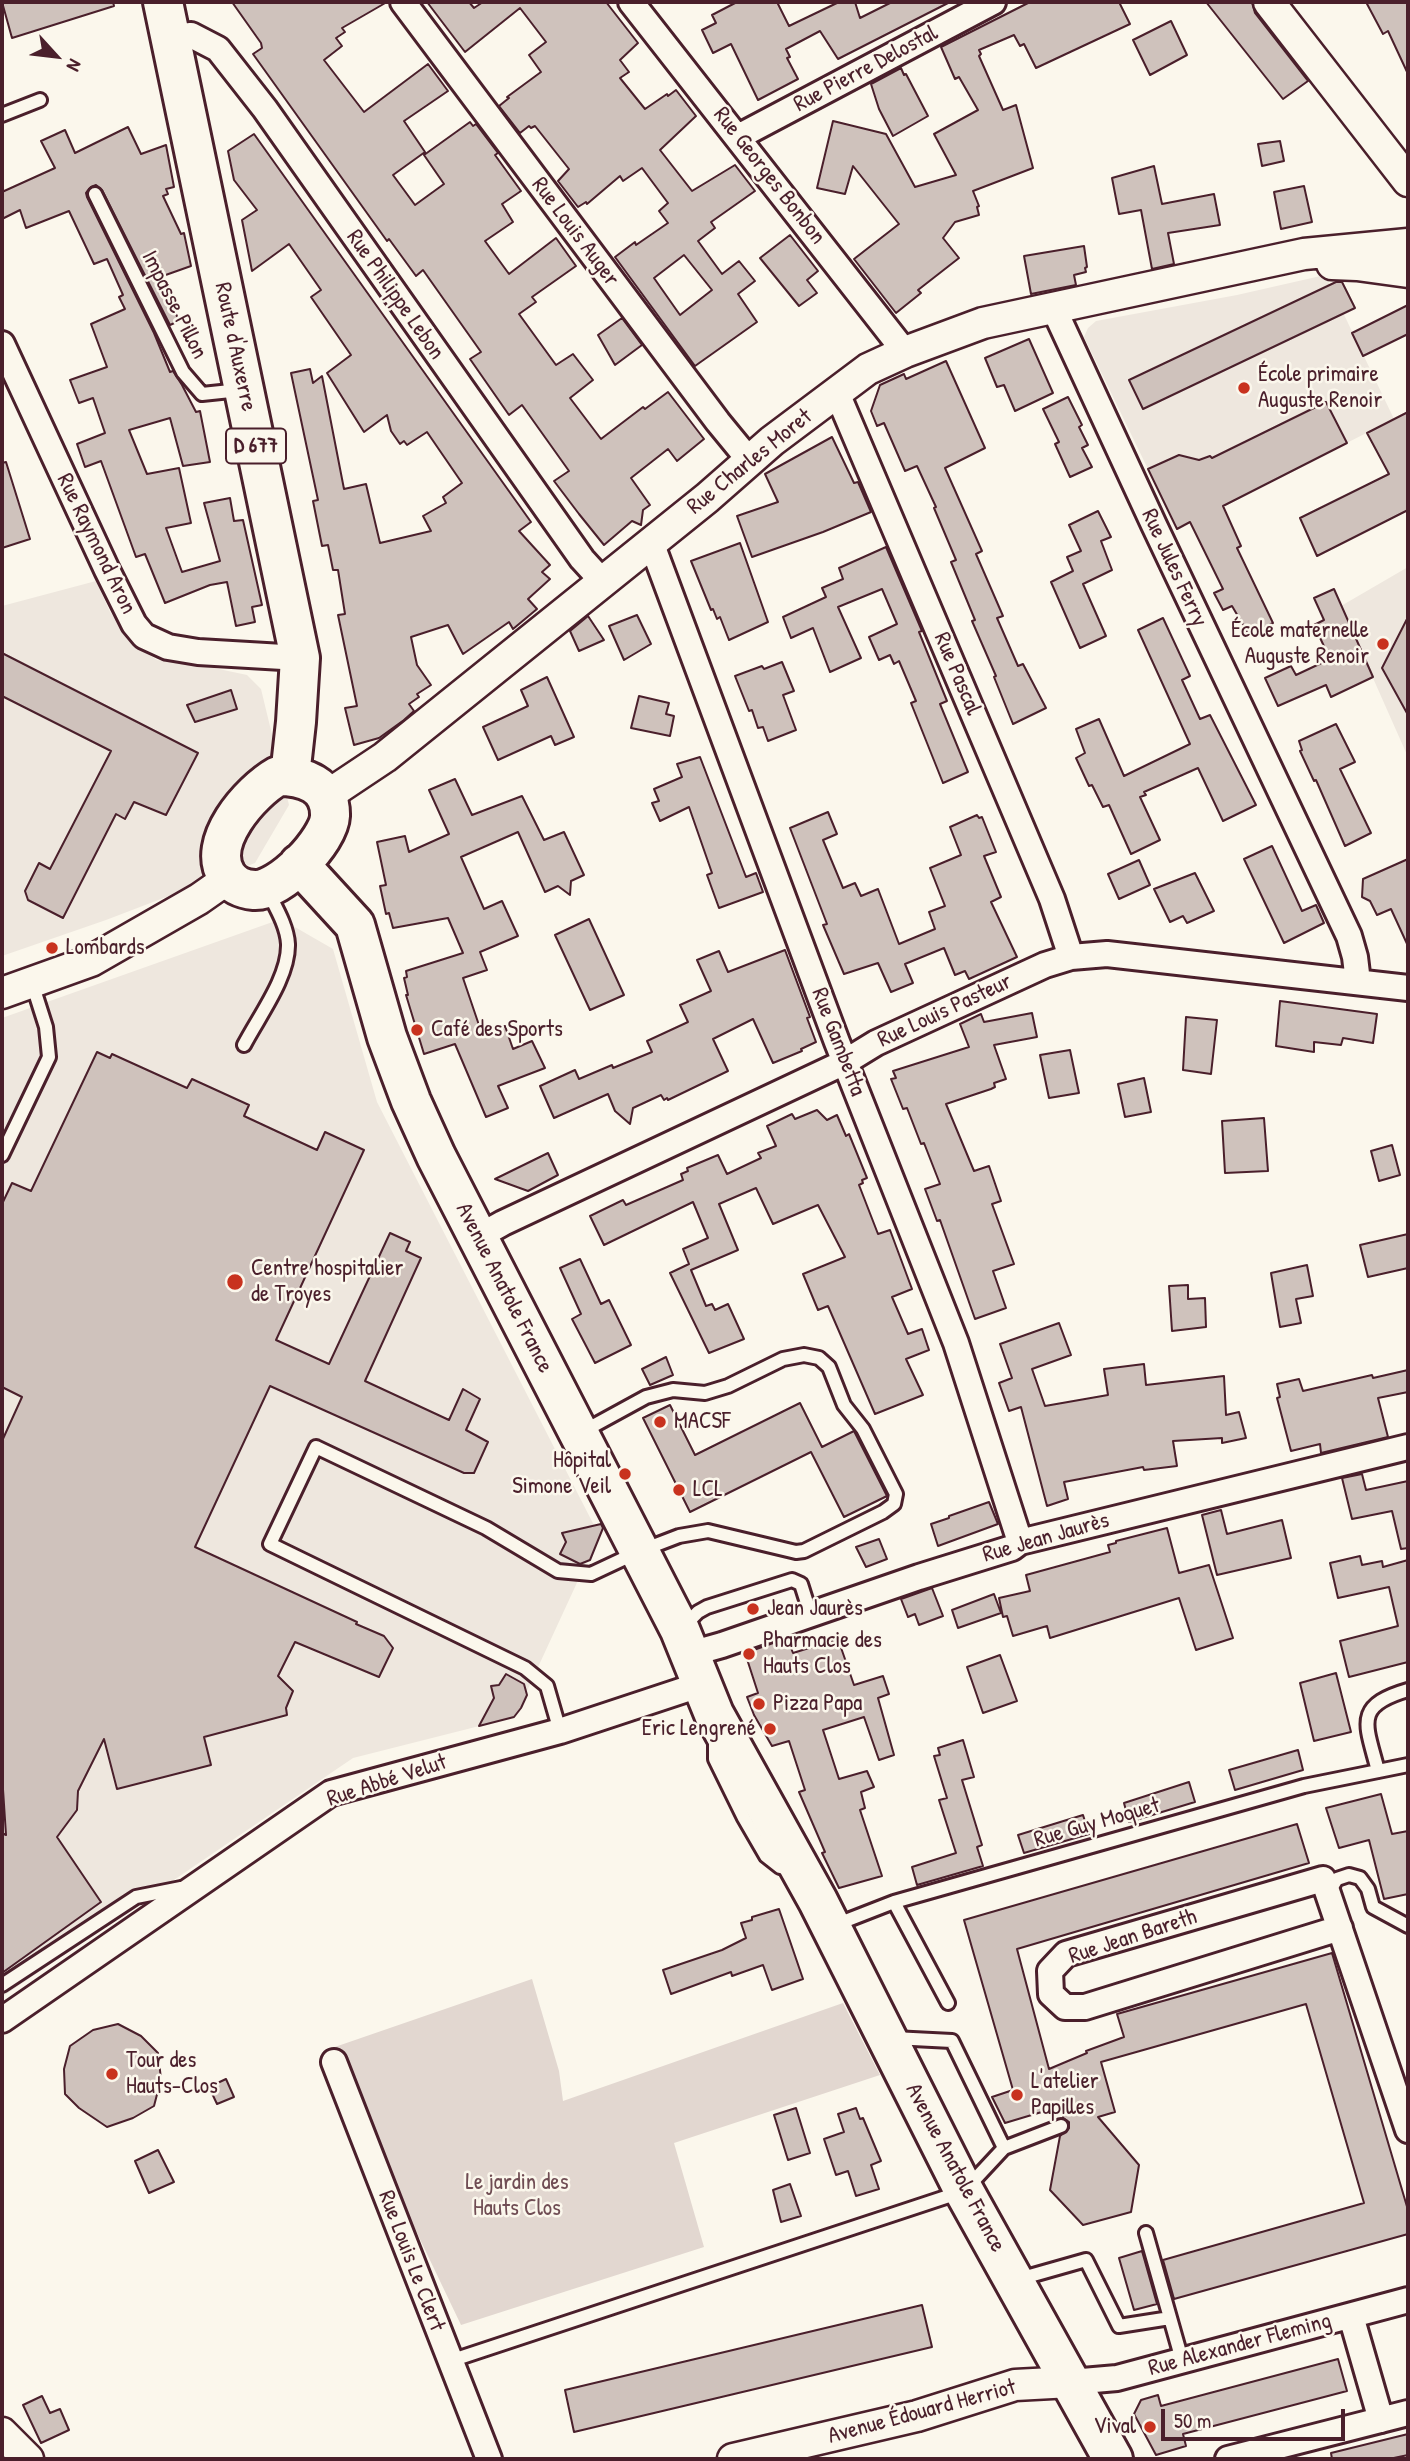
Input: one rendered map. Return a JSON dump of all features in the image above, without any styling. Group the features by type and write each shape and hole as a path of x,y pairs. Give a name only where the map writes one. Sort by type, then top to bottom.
{"main road":[{"name":"Route d'Auxerre","path":"166,20 300,658 290,776"},
{"path":"278,776 310,780 325,797 330,816 327,827 288,877 257,891 240,888 229,878 222,866 220,854 223,837 265,783 278,776"},
{"name":"Avenue Anatole France","path":"299,864 355,925 387,1037 411,1101 478,1237 697,1670 832,1927 964,2191 1113,2459"}],"street":[{"name":"Rue Louis Auger","path":"403,2 750,461"},
{"name":"Rue Georges Bonbon","path":"631,2 905,352"},
{"name":"Rue Pierre Delostal","path":"738,137 993,2"},
{"path":"1269,2 1408,181"},
{"name":"Rue Philippe Lebon","path":"166,20 218,49 265,109 582,559 603,582"},
{"name":"Rue Charles Moret","path":"325,797 386,757 772,441 868,369 983,323 1304,254 1408,244"},
{"name":"Rue Charles Moret","path":"1245,268 1315,264 1357,265 1408,272"},
{"name":"Rue Jules Ferry","path":"1054,309 1349,936 1357,982"},
{"name":"Rue Raymond Aron","path":"2,344 107,570 134,624 144,636 168,647 198,652 300,658"},
{"name":"Rue Pascal","path":"837,393 1052,899 1071,957"},
{"name":"Rue Gambetta","path":"651,542 845,1062 956,1343 1020,1542"},
{"path":"2,993 91,961 199,899 229,878"},
{"name":"Rue Louis Pasteur","path":"478,1237 845,1062 876,1043 1019,976 1071,957 1107,954 1408,988"},
{"name":"Rue Jean Jaurès","path":"697,1670 807,1615 1012,1548 1020,1542 1408,1447"},
{"name":"Rue Abbé Velut","path":"2,2020 331,1793 560,1731 697,1670"},
{"name":"Rue Jean Bareth","path":"1328,1894 1323,1879 1066,1954 1051,1971 1051,1994 1065,2007 1085,2007 1340,1928"},
{"path":"1328,1894 1408,2130"},
{"name":"Rue Louis Le Clert","path":"334,2062 489,2459"},
{"name":"Rue Alexander Fleming","path":"1071,2382 1117,2378 1408,2300"},
{"path":"1351,2316 1381,2420"},
{"name":"Avenue Édouard Herriot","path":"733,2459 917,2416 1015,2385 1071,2382"},
{"path":"1228,2459 1408,2413"},
{"path":"2,2433 29,2459"}],"lane":[{"path":"2,115 40,100"},
{"name":"Impasse Pillon","path":"95,194 183,372 202,394 244,389"},
{"path":"244,1045 286,968 288,942 281,919 266,888"},
{"path":"2,1155 49,1057 46,1027 32,983"},
{"path":"560,1731 547,1686 525,1668 270,1544 317,1447 486,1528 558,1571 591,1574 639,1551 689,1533 708,1531 796,1552 804,1551 883,1512 894,1504 896,1494 863,1429 844,1405 829,1367 818,1359 804,1355 783,1359 717,1390 674,1390 646,1397 578,1434"},
{"path":"697,1670 698,1612 707,1606 792,1580 801,1584 807,1603 807,1615"},
{"path":"1378,1771 1366,1724 1373,1706 1386,1696 1408,1690"},
{"name":"Rue Guy Moquet","path":"832,1927 894,1902 1304,1786 1408,1765"},
{"path":"1328,1894 1337,1879 1349,1875 1360,1878 1368,1889 1373,1908 1408,1926"},
{"path":"2,1984 136,1897 198,1885"},
{"path":"894,1902 948,2003"},
{"path":"888,2038 952,2041 1004,2148"},
{"path":"450,2361 964,2191 1004,2148 1061,2126"},
{"path":"1146,2232 1182,2360"},
{"path":"1015,2281 1086,2260 1119,2326 1170,2318"}],"shaded area":[{"name":"École primaire Auguste Renoir","path":"1325,275 1394,419 1177,529 1084,337 1088,328 1096,321 1237,295"},
{"name":"École maternelle Auguste Renoir","path":"1408,567 1408,757 1341,606"},
{"path":"96,581 110,612 134,645 157,660 247,675 261,689 289,805 255,863 2,956 2,606"},
{"name":"Centre hospitalier de Troyes","path":"281,919 333,949 377,1102 599,1535 515,1717 353,1758 2,1997 2,1018"}],"green space":[{"name":"Le jardin des Hauts Clos","path":"532,1979 559,2071 563,2101 843,2003 880,2075 674,2143 704,2247 461,2325 329,2049"}],"building":[{"path":"2,2 113,2 114,6 12,38"},
{"path":"232,2 387,2 342,28 345,32 336,38 342,46 324,60 364,112 428,64 448,91 404,121 425,152 393,175 415,205 444,184 424,155 470,122 473,126 476,124 521,191 502,204 513,222 485,241 509,274 556,238 576,266 532,297 536,302 519,314 556,365 573,354 593,380 570,398 601,439 668,392 704,439 677,461 668,449 631,478 650,505 643,510 641,525 632,521 604,545 579,514 554,481 569,471 522,405 509,415 470,359 481,352 423,270 416,276 389,239 387,241 253,54 262,48 261,43"},
{"path":"427,2 469,2 474,8 483,2 606,2 638,43 620,60 629,72 620,78 645,109 676,90 696,116 660,150 692,191 735,165 755,191 711,222 715,228 698,241 722,274 739,261 755,281 738,294 757,322 695,366 615,257 668,223 659,211 668,203 642,168 623,181 620,176 587,204 586,202 578,207 558,181 569,169 535,126 529,126 520,133 499,106 541,72 529,55 546,42 520,8 465,52","holes":["684,255 712,290 680,315 654,278"]},
{"path":"737,2 777,2 789,26 839,2 855,2 860,18 892,2 950,2 838,59 820,31 786,49 790,57 787,58 798,79 758,100 731,44 713,53 702,30 716,23 712,15"},
{"path":"1030,2 1119,2 1130,24 1036,68 1024,44 1020,46 1014,35 979,50 979,56 1003,110 1016,105 1033,168 973,191 979,206 979,215 955,222 943,238 959,258 918,290 921,293 896,313 854,259 899,224 853,166 845,194 817,188 833,121 886,134 915,187 956,175 934,134 978,110 959,77 955,79 941,47"},
{"path":"1206,2 1252,2 1255,13 1308,81 1283,99"},
{"path":"1366,2 1408,2 1408,74 1388,31 1383,34"},
{"path":"1171,21 1187,55 1150,75 1133,40"},
{"path":"901,68 928,116 893,136 879,109 871,84"},
{"path":"128,127 141,154 166,145 174,187 166,189 168,194 163,196 181,234 184,233 191,266 160,277 179,321 170,325 102,190 96,185 86,193 170,372 173,371 196,412 200,411 210,462 183,466 170,418 129,430 147,474 179,468 191,523 166,528 182,572 220,561 204,503 230,498 234,521 243,520 262,605 252,607 255,622 236,626 227,582 210,585 165,603 145,554 136,557 101,461 85,467 77,444 105,433 93,398 79,403 70,380 107,367 91,324 125,309 119,297 123,295 107,259 94,264 69,211 26,228 20,210 2,219 2,192 55,168 41,141 65,130 75,153"},
{"path":"254,134 531,522 519,531 550,565 542,572 550,579 528,599 537,609 513,629 509,622 463,654 448,625 411,637 417,665 431,685 417,694 419,697 409,704 414,711 404,720 379,738 354,745 345,708 357,706 338,615 345,614 338,570 333,570 328,545 322,546 313,501 318,500 291,373 310,369 313,383 322,376 344,489 366,484 380,543 431,531 423,516 446,503 443,497 462,483 427,432 407,445 404,441 400,444 391,431 387,415 364,432 327,373 351,355 311,297 321,290 289,244 252,271 242,220 257,210 234,180 228,151"},
{"path":"1280,141 1284,161 1262,166 1258,144"},
{"path":"1154,166 1162,204 1214,194 1220,225 1168,233 1174,264 1152,269 1141,210 1119,214 1112,178"},
{"path":"1304,186 1312,222 1281,229 1274,192"},
{"path":"790,235 818,271 807,280 817,293 799,306 760,258"},
{"path":"1084,246 1086,272 1074,275 1076,285 1031,294 1024,256"},
{"path":"1336,282 1342,282 1355,308 1143,409 1129,380"},
{"path":"1408,305 1408,334 1363,356 1352,333"},
{"path":"622,318 642,345 615,365 598,335"},
{"path":"1029,339 1053,393 1015,411 1004,385 997,387 985,358"},
{"path":"946,361 985,448 945,468 982,551 976,554 1003,616 997,618 1018,666 1023,664 1046,708 1013,724 951,562 956,560 934,508 936,507 917,466 905,471 884,423 877,426 871,411 880,385 904,374 906,379"},
{"path":"1068,397 1082,425 1079,427 1088,445 1082,448 1092,467 1070,477 1055,444 1059,442 1043,409"},
{"path":"1326,402 1347,443 1223,506 1241,546 1237,548 1273,623 1249,635 1232,606 1223,610 1214,593 1223,589 1190,522 1177,529 1148,469 1179,455 1199,460 1210,456 1212,458"},
{"path":"1408,412 1408,510 1317,556 1300,518 1389,474 1367,433"},
{"path":"832,437 854,483 858,482 871,512 752,557 737,516 778,502 765,474"},
{"path":"6,462 30,539 2,548 2,463"},
{"path":"1098,511 1111,537 1101,541 1112,570 1083,584 1106,636 1080,648 1051,582 1073,571 1067,557 1081,551 1069,525"},
{"path":"740,543 768,622 729,640 720,617 717,619 713,609 711,610 691,561"},
{"path":"886,547 922,631 919,632 947,701 940,704 968,772 943,783 911,703 916,701 899,661 894,664 890,655 879,660 869,637 897,624 882,589 838,607 861,658 830,672 813,628 791,638 783,617 826,597 822,588 843,579 839,568"},
{"path":"1334,589 1373,677 1331,697 1326,685 1278,706 1265,678 1291,666 1296,675 1330,659 1314,625 1324,620 1314,598"},
{"path":"637,615 651,644 624,660 609,626"},
{"path":"588,616 604,640 579,651 570,631"},
{"path":"1408,617 1408,715 1382,668"},
{"path":"1163,618 1190,676 1182,680 1200,719 1210,715 1256,805 1223,821 1198,768 1144,792 1146,795 1140,797 1160,840 1131,854 1109,805 1103,807 1092,785 1089,786 1076,758 1085,753 1076,729 1099,719 1124,776 1190,744 1138,630"},
{"path":"2,653 198,753 166,815 134,802 125,819 116,814 63,918 28,900 25,891 39,863 50,869 111,751 2,696"},
{"path":"782,662 794,691 783,695 796,730 768,741 763,727 758,728 752,710 749,711 735,676"},
{"path":"547,677 574,737 555,745 551,736 498,760 483,727 528,706 521,690"},
{"path":"231,690 237,709 195,722 187,705"},
{"path":"639,696 669,703 666,714 674,716 670,736 631,728"},
{"path":"1336,724 1355,762 1340,769 1371,833 1345,846 1300,751 1299,741"},
{"path":"700,757 746,877 756,873 763,892 719,908 707,875 712,873 689,807 660,821 652,803 659,801 654,789 682,777 677,764"},
{"path":"455,779 472,815 522,796 544,840 564,832 584,875 571,881 570,895 558,886 545,892 518,832 461,857 484,909 502,901 518,936 480,952 487,970 463,978 482,1034 505,1026 513,1049 532,1041 545,1068 498,1086 508,1108 486,1117 455,1044 424,1054 406,995 406,971 463,953 448,918 393,928 389,913 386,914 380,886 386,885 377,842 405,836 409,852 449,834 429,790"},
{"path":"828,812 837,834 823,840 843,888 855,883 861,896 878,889 899,944 935,929 929,912 945,906 930,868 961,855 950,827 977,815 982,817 996,852 984,856 1001,897 991,902 1017,957 969,979 965,971 955,975 944,948 905,964 913,983 891,992 878,963 844,974 823,925 827,924 790,828"},
{"path":"1272,846 1302,911 1316,905 1324,923 1284,943 1244,859"},
{"path":"1408,859 1408,946 1391,909 1377,915 1370,901 1362,897 1363,879"},
{"path":"1139,860 1150,885 1119,899 1108,874"},
{"path":"1195,873 1214,911 1187,923 1183,916 1170,922 1154,889"},
{"path":"589,919 624,995 590,1010 555,935"},
{"path":"785,950 810,1017 807,1018 816,1042 773,1063 753,1019 713,1039 728,1071 668,1100 664,1100 661,1095 633,1108 630,1124 615,1111 608,1094 554,1118 540,1086 575,1070 579,1079 652,1052 647,1041 688,1022 680,1005 711,991 697,960 719,951 728,972"},
{"path":"1280,1001 1377,1014 1373,1043 1343,1038 1341,1045 1314,1042 1314,1052 1276,1046"},
{"path":"1032,1013 1037,1037 994,1045 1006,1079 994,1083 995,1087 991,1089 946,1104 974,1171 989,1166 1001,1201 992,1204 1014,1264 993,1271 1006,1308 975,1319 940,1220 937,1221 925,1189 940,1184 924,1143 921,1144 907,1108 903,1109 891,1079 896,1078 893,1071 969,1047 960,1024 981,1014 984,1022"},
{"path":"1186,1017 1217,1020 1211,1074 1183,1070"},
{"path":"1070,1050 1079,1093 1049,1098 1040,1055"},
{"path":"97,1052 110,1058 112,1054 187,1088 192,1079 249,1105 244,1116 317,1150 325,1132 364,1150 276,1340 329,1364 390,1233 410,1242 406,1251 421,1258 365,1381 449,1420 463,1389 480,1399 466,1430 488,1442 474,1473 464,1473 270,1386 195,1547 357,1622 356,1624 384,1636 393,1648 379,1677 295,1642 278,1676 293,1691 286,1708 287,1715 204,1737 211,1765 117,1789 104,1739 78,1791 77,1810 57,1837 101,1902 2,1973 2,1833 6,1835 2,1774 2,1441 22,1397 2,1387 2,1204 12,1183 31,1191"},
{"path":"1144,1078 1151,1112 1125,1117 1118,1084"},
{"path":"817,1110 827,1120 837,1115 846,1136 849,1134 867,1178 859,1185 878,1234 890,1230 912,1289 892,1297 908,1334 922,1329 929,1350 906,1359 923,1395 875,1414 828,1306 818,1310 803,1274 845,1257 818,1205 773,1224 756,1188 719,1204 738,1250 691,1270 706,1306 712,1304 715,1310 728,1304 744,1339 709,1353 670,1273 689,1264 683,1249 708,1238 693,1202 604,1245 590,1216 623,1200 626,1205 683,1180 681,1174 688,1171 687,1168 718,1155 727,1174 761,1158 758,1153 776,1146 767,1126 792,1114 795,1119"},
{"path":"1264,1118 1268,1171 1225,1173 1222,1121"},
{"path":"1392,1145 1400,1175 1379,1181 1371,1151"},
{"path":"548,1153 558,1175 528,1191 495,1179"},
{"path":"1408,1234 1408,1268 1368,1277 1360,1245"},
{"path":"580,1259 601,1304 609,1300 631,1345 595,1363 572,1319 581,1314 560,1268"},
{"path":"1307,1265 1313,1296 1296,1299 1301,1323 1280,1327 1271,1273"},
{"path":"1188,1285 1188,1299 1205,1298 1206,1327 1172,1331 1169,1286"},
{"path":"1059,1323 1071,1355 1032,1369 1045,1406 1108,1395 1104,1369 1144,1364 1146,1385 1224,1376 1226,1415 1239,1412 1246,1438 1222,1443 1222,1438 1173,1441 1177,1466 1144,1470 1143,1467 1064,1482 1068,1499 1047,1506 1021,1407 1009,1411 999,1383 1012,1378 1000,1344"},
{"path":"666,1357 673,1375 650,1385 642,1369"},
{"path":"1408,1370 1408,1392 1378,1398 1388,1437 1321,1453 1320,1444 1291,1451 1277,1398 1280,1397 1277,1384 1299,1379 1303,1391 1372,1375 1373,1378"},
{"path":"800,1403 822,1447 854,1431 887,1496 844,1517 811,1452 690,1512 643,1418 670,1405 695,1455"},
{"path":"1362,1474 1366,1490 1408,1481 1408,1548 1401,1549 1392,1511 1352,1519 1342,1478"},
{"path":"989,1502 998,1524 938,1546 931,1524"},
{"path":"1221,1510 1227,1534 1282,1520 1291,1558 1217,1575 1202,1515"},
{"path":"601,1524 603,1528 590,1560 580,1564 560,1554 566,1542 562,1533"},
{"path":"1167,1528 1179,1573 1209,1565 1233,1638 1196,1650 1179,1598 1050,1638 1047,1626 1013,1636 1007,1616 1003,1617 999,1598 1030,1591 1026,1575 1110,1552 1108,1545 1116,1541"},
{"path":"879,1539 887,1559 866,1567 856,1547"},
{"path":"1360,1556 1362,1565 1382,1561 1383,1567 1408,1560 1408,1662 1349,1677 1340,1641 1398,1626 1389,1587 1338,1598 1330,1563"},
{"path":"932,1588 943,1616 919,1625 915,1614 908,1617 901,1599"},
{"path":"994,1594 1001,1613 958,1628 952,1610"},
{"path":"787,1638 793,1653 838,1639 854,1685 883,1676 889,1694 878,1698 894,1755 879,1760 864,1717 823,1730 839,1779 867,1771 874,1787 861,1792 865,1808 860,1810 882,1876 839,1888 822,1853 825,1852 799,1792 805,1790 789,1741 772,1746 754,1715 747,1697 758,1693 747,1659 751,1651"},
{"path":"1000,1655 1017,1701 983,1713 967,1667"},
{"path":"1336,1673 1351,1732 1314,1741 1300,1683"},
{"path":"506,1674 524,1684 527,1695 521,1708 514,1717 479,1726 494,1698 491,1686 499,1685"},
{"path":"963,1740 974,1777 962,1780 982,1845 977,1847 983,1866 917,1885 912,1867 956,1853 939,1800 947,1798 934,1756 940,1755 938,1748"},
{"path":"1298,1750 1303,1770 1235,1790 1229,1770"},
{"path":"1189,1782 1195,1802 1129,1822 1124,1803"},
{"path":"1381,1794 1392,1834 1408,1831 1408,1894 1384,1899 1369,1840 1339,1848 1326,1808"},
{"path":"1083,1815 1089,1834 1024,1853 1018,1835"},
{"path":"1297,1824 1309,1863 1017,1949 1049,2069 1124,2037 1117,2014 1332,1953 1408,2210 1408,2234 1174,2299 1163,2260 1364,2203 1306,2004 1101,2062 1115,2112 1098,2117 1139,2165 1131,2212 1083,2225 1050,2190 1060,2136 1069,2128 1069,2122 1063,2118 1065,2105 1005,2123 992,2097 1013,2090 964,1920"},
{"path":"779,1909 803,1979 772,1990 763,1965 732,1976 731,1972 671,1994 663,1970 722,1950 746,1938 741,1923"},
{"name":"Tour des Hauts-Clos","path":"118,2024 141,2036 158,2053 161,2079 154,2106 133,2118 107,2127 79,2108 65,2094 64,2069 70,2046 93,2030"},
{"path":"226,2079 234,2097 217,2104 209,2087"},
{"path":"796,2108 810,2153 788,2160 774,2115"},
{"path":"856,2108 881,2161 871,2165 879,2189 856,2196 848,2171 836,2175 824,2139 844,2132 838,2114"},
{"path":"158,2150 174,2182 149,2193 135,2161"},
{"path":"790,2184 801,2216 781,2222 773,2190"},
{"path":"1142,2251 1157,2304 1134,2310 1119,2258"},
{"path":"922,2305 932,2347 574,2432 565,2390"},
{"path":"1338,2359 1347,2391 1183,2434 1186,2446 1156,2455 1134,2414 1141,2400 1158,2395 1161,2406"},
{"path":"42,2396 50,2413 60,2409 69,2430 41,2443 23,2405"},
{"path":"1408,2434 1408,2455 1389,2459 1332,2459 1331,2453"}],"place":[{"name":"École primaire Auguste Renoir","path":"1244,388"},
{"name":"École maternelle Auguste Renoir","path":"1383,644"},
{"name":"Lombards","path":"52,948"},
{"name":"Café des Sports","path":"417,1030"},
{"name":"Centre hospitalier de Troyes","path":"235,1282"},
{"name":"MACSF","path":"660,1422"},
{"name":"Hôpital Simone Veil","path":"625,1474"},
{"name":"LCL","path":"679,1490"},
{"name":"Jean Jaurès","path":"753,1609"},
{"name":"Pharmacie des Hauts Clos","path":"749,1654"},
{"name":"Pizza Papa","path":"759,1704"},
{"name":"Eric Lengrené","path":"770,1729"},
{"name":"Tour des Hauts-Clos","path":"112,2074"},
{"name":"L'atelier Papilles","path":"1017,2095"},
{"name":"Vival","path":"1150,2427"}]}
